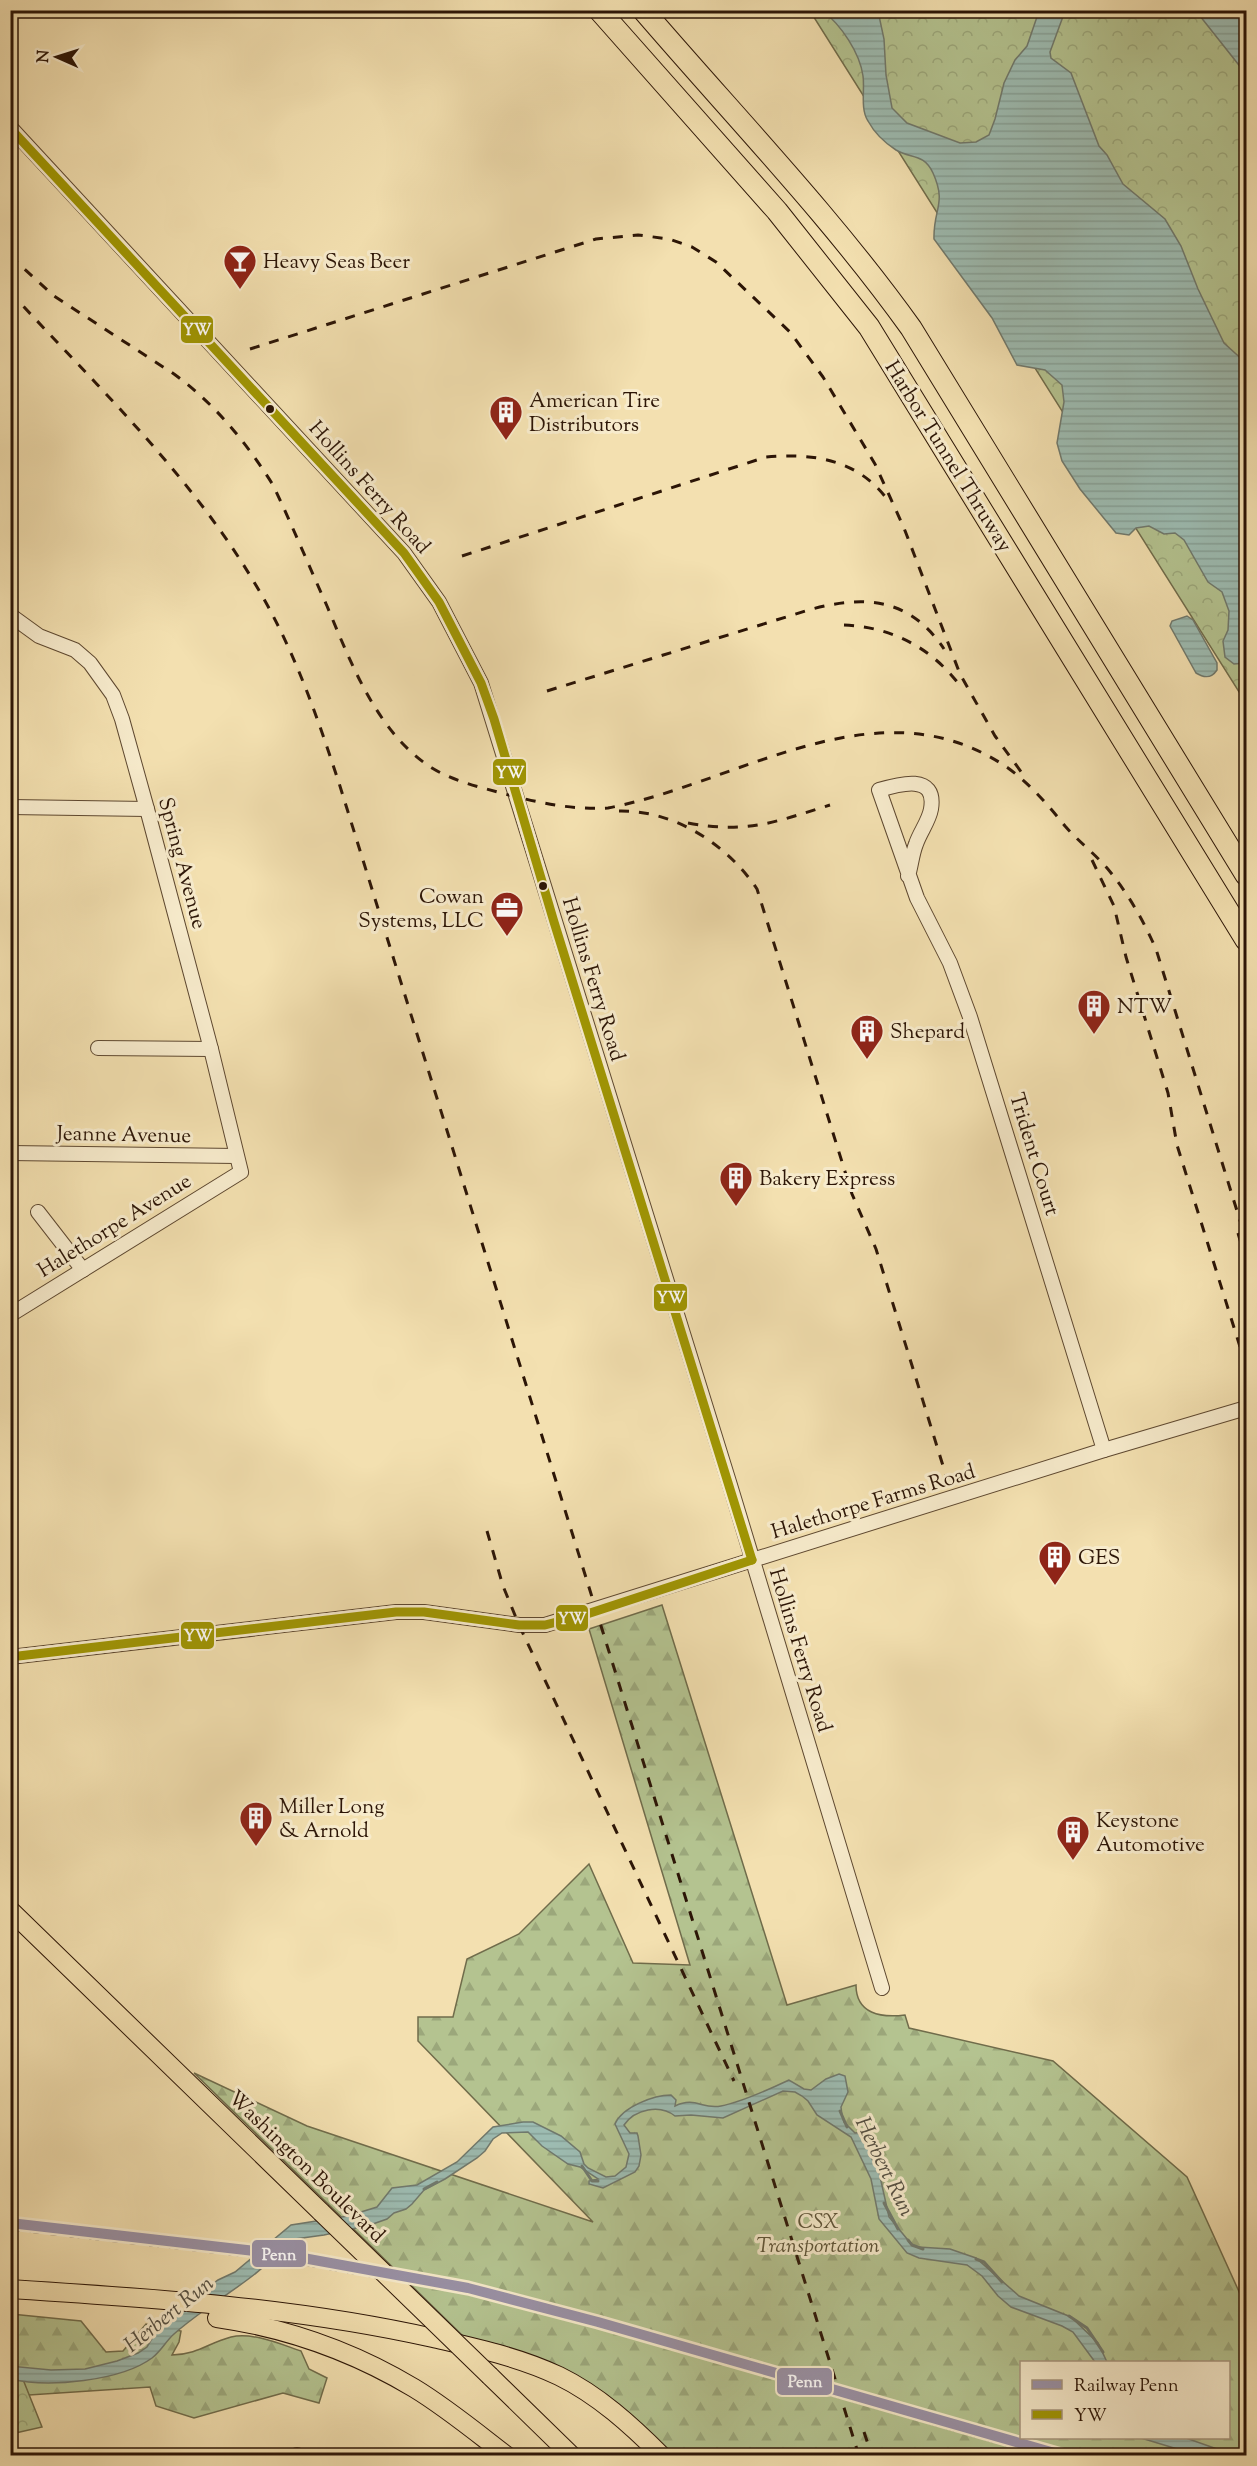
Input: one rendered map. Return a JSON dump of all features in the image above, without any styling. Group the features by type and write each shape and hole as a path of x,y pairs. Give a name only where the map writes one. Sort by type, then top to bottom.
{"highway":[{"name":"Harbor Tunnel Thruway","path":"599,10 777,212 869,327 1246,940"},
{"name":"Harbor Tunnel Thruway","path":"643,10 823,214 868,268 911,328 1246,875"}],"main road":[{"name":"Washington Boulevard","path":"10,1910 572,2456"},
{"path":"10,2289 209,2311 354,2322 485,2350 523,2361 559,2376 588,2392 622,2418 662,2456"},
{"path":"10,2300 178,2308"},
{"path":"209,2311 308,2339 347,2355 414,2388 507,2456"}],"street":[{"name":"Hollins Ferry Road","path":"10,127 381,526 424,579 461,642 481,683 494,719 554,922 882,1988"},
{"name":"Spring Avenue","path":"10,615 39,636 75,650 90,663 113,695 122,718 147,809 241,1172"},
{"name":"Trident Court","path":"908,876 914,848 931,808 928,790 921,784 913,782 879,790 908,876 950,963 970,1017 1104,1450"},
{"path":"10,807 147,809"},
{"path":"98,1048 211,1049"},
{"name":"Jeanne Avenue","path":"10,1153 236,1156"},
{"name":"Halethorpe Avenue","path":"10,1315 241,1172"},
{"path":"38,1212 82,1270"},
{"name":"Halethorpe Farms Road","path":"10,1658 396,1612 424,1612 519,1625 545,1625 584,1615 752,1560 1246,1408"}],"green space":[{"path":"810,11 1246,11 1246,703"},
{"name":"CSX Transportation","path":"662,1605 787,2005 856,1985 857,1995 865,2008 887,2016 905,2015 909,2028 1053,2061 1187,2177 1246,2307 1246,2455 668,2455 608,2396 545,2361 507,2347 463,2336 194,2073 307,2126 593,2222 418,2041 418,2017 453,2017 467,1959 519,1934 589,1864 633,1963 690,1965 589,1629"},
{"path":"11,2314 81,2321 106,2352 123,2351 146,2324 181,2331 179,2342 172,2355 196,2350 231,2337 257,2337 301,2351 309,2369 327,2378 319,2403 283,2393 194,2418 156,2406 150,2387 29,2395 11,2378"},
{"path":"10,2367 18,2367 42,2427 11,2434"}],"water":[{"path":"823,11 878,11 884,39 886,75 892,108 907,123 960,143 976,142 989,135 1004,83 1015,60 1027,46 1039,11 1065,11 1050,52 1051,58 1071,73 1099,146 1107,155 1123,184 1165,219 1181,246 1198,289 1224,343 1246,363 1246,663 1234,664 1225,657 1223,641 1228,630 1229,611 1222,592 1208,582 1184,540 1175,533 1164,534 1149,526 1136,528 1129,535 1116,533 1080,489 1062,461 1057,443 1064,402 1062,385 1045,370 1017,365 992,318 934,239 939,192 933,173 926,162 892,147 870,125 864,111 863,76 858,58 843,32"},
{"path":"1196,11 1246,11 1246,74"},
{"path":"1187,616 1193,620 1217,663 1217,670 1210,676 1205,677 1196,673 1170,626 1172,621"},
{"path":"839,2074 845,2076 848,2092 841,2107 844,2122 855,2133 866,2132 872,2159 879,2172 889,2217 912,2245 950,2249 976,2258 1019,2296 1071,2317 1098,2343 1107,2361 1094,2361 1073,2332 1011,2307 998,2296 982,2276 967,2265 919,2258 907,2253 879,2219 871,2179 851,2137 817,2115 802,2096 795,2092 783,2091 723,2118 675,2116 655,2109 634,2115 624,2125 630,2133 637,2133 641,2155 639,2166 635,2172 603,2188 589,2184 589,2181 598,2179 580,2167 568,2164 542,2146 528,2132 502,2133 493,2139 477,2158 424,2190 406,2209 394,2213 387,2219 370,2225 287,2242 269,2262 186,2324 152,2358 139,2366 104,2377 84,2380 44,2383 11,2379 10,2366 51,2370 85,2369 138,2353 147,2347 161,2323 218,2280 235,2272 291,2225 348,2216 377,2207 392,2188 417,2185 457,2162 493,2127 533,2122 561,2136 580,2152 588,2168 606,2177 615,2176 626,2167 629,2154 615,2124 624,2112 639,2103 671,2095 676,2100 675,2106 688,2102 714,2107 747,2098 789,2080 804,2089 811,2090 826,2079"},
{"path":"1144,2439 1189,2439 1234,2455 1197,2455"}],"waterway":[{"name":"Herbert Run","path":"840,2111 847,2127"},
{"name":"Herbert Run","path":"582,2166 592,2181 598,2181"},
{"name":"Herbert Run","path":"424,2189 437,2182"},
{"name":"Herbert Run","path":"884,2203 898,2229"},
{"name":"Herbert Run","path":"908,2240 912,2245 923,2249"},
{"name":"Herbert Run","path":"976,2259 984,2262 1002,2282"},
{"name":"Herbert Run","path":"1069,2316 1087,2328 1103,2352"}],"railway":[{"path":"250,349 596,239 638,235 669,239 692,247 716,262 790,332 823,377 875,464 904,528 960,674 995,736 1022,773"},
{"path":"10,256 54,296 174,374 203,398 229,425 273,485 356,673 368,695 396,736 413,753 441,773 468,784 531,800 569,807 608,808 658,795 809,745 860,735 910,733 959,743 1016,774 1115,877 1146,928 1156,949 1246,1240"},
{"path":"10,292 142,433 203,507 257,587 304,683 339,783 859,2456"},
{"path":"462,556 766,457 801,456 848,467 862,475 887,499"},
{"path":"547,691 812,609 851,602 869,602 902,610 917,619 944,649"},
{"path":"844,625 893,634 907,641 934,659 958,683"},
{"path":"688,823 744,827 776,821 830,805"},
{"path":"619,811 660,816 697,833 715,844 731,858 757,889 852,1194 876,1249 948,1482"},
{"path":"1092,860 1114,906 1126,957 1168,1093 1177,1145 1246,1366"},
{"path":"1238,1233 1246,1261"},
{"path":"487,1531 503,1586 519,1625 734,2081"},
{"path":"10,2229 275,2259 466,2293 597,2327 1045,2456"},
{"path":"864,2432 872,2456"}],"rail line":[{"name":"Penn","path":"10,2223 281,2254 468,2288 598,2322 1065,2456"}],"transit line":[{"name":"YW","path":"10,128 404,553 439,602 481,683 752,1560"},
{"name":"YW","path":"10,1657 396,1612 424,1612 519,1625 545,1625 584,1615 752,1560"}],"place":[{"name":"Heavy Seas Beer","path":"240,290"},
{"name":"American Tire Distributors","path":"506,441"},
{"name":"Cowan Systems, LLC","path":"507,937"},
{"name":"NTW","path":"1094,1035"},
{"name":"Shepard","path":"867,1060"},
{"name":"Bakery Express","path":"736,1207"},
{"name":"GES","path":"1055,1586"},
{"name":"Miller Long & Arnold","path":"256,1847"},
{"name":"Keystone Automotive","path":"1073,1861"}]}
